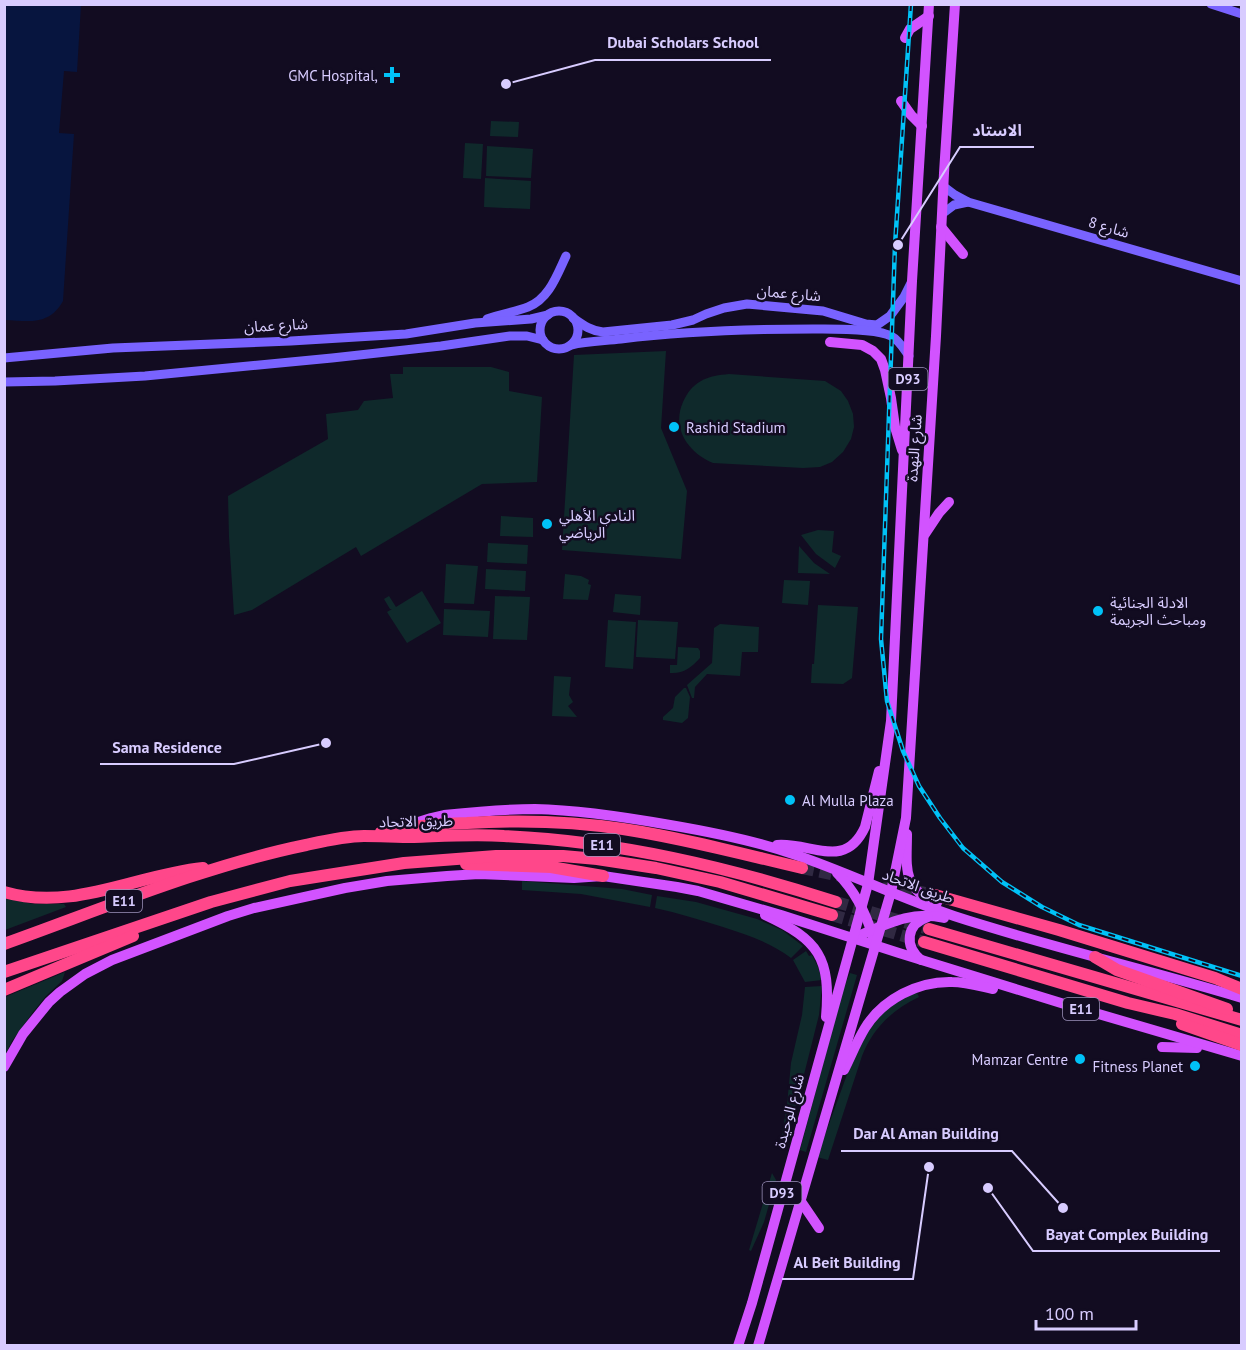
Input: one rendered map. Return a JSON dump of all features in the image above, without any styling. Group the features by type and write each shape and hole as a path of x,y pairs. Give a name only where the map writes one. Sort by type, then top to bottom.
{"highway":[{"path":"362,836 406,827 507,821 554,822 651,834 802,868"},
{"name":"طريق الاتحاد","path":"4,944 153,890 231,865 306,845 362,836 502,836 566,840 611,846 762,879 836,902"},
{"name":"E11","path":"4,972 242,893 290,881 404,863 496,856 530,855 597,859 681,873 832,915"},
{"path":"441,860 484,865 551,867 603,876"},
{"path":"4,892 28,897 58,898 88,894 165,874 231,865"},
{"path":"935,895 1059,930 1196,972 1242,989"},
{"path":"4,990 147,930 183,912"},
{"name":"E11","path":"929,929 1242,1018"},
{"name":"E11","path":"924,942 1242,1035"},
{"path":"1095,957 1117,970 1219,1005 1242,1018"},
{"path":"1128,1003 1242,1045"}],"main road":[{"name":"شارع النهدة","path":"868,884 891,722 912,281 929,4"},
{"name":"شارع النهدة","path":"891,892 906,818 955,4"},
{"path":"905,38 910,30 929,16"},
{"path":"901,101 910,115 922,126"},
{"path":"941,227 963,254"},
{"path":"830,342 862,345 881,359 891,398 895,427 904,456"},
{"path":"924,537 949,502"},
{"path":"766,846 782,844 838,852 853,844 865,827 878,772 887,754"},
{"name":"طريق الاتحاد","path":"406,827 431,818 458,814 531,809 625,817 687,828 766,846 833,868 936,910 983,925 1242,998"},
{"path":"906,818 908,834 906,867 915,890 930,900 969,915 983,925"},
{"path":"833,868 847,883 876,929"},
{"path":"4,1066 23,1034 40,1012 60,992 85,974 98,966 242,912 345,888 409,879 471,874 574,878 603,876"},
{"name":"E11","path":"603,876 677,887 741,903 1061,1003 1242,1056"},
{"name":"شارع الوحيدة","path":"738,1346 752,1304 868,884"},
{"name":"D93","path":"758,1346 875,946 876,929 891,892"},
{"path":"741,903 799,934 816,951 825,970 827,981 824,1039"},
{"path":"854,938 909,917 934,916 962,923 983,925"},
{"path":"922,960 911,949 911,933 920,920 934,916"},
{"path":"833,1088 862,1033 874,1016 894,999 917,987 936,983 966,983 1027,999 1061,1003"},
{"path":"1162,1047 1211,1048"},
{"path":"800,1200 819,1228"}],"street":[{"path":"1211,4 1242,14"},
{"name":"شارع 8","path":"944,186 968,202 1242,281"},
{"path":"942,214 954,205 968,202"},
{"path":"475,323 529,307 540,301 550,288 566,256"},
{"name":"شارع عمان","path":"573,318 595,332 603,332 672,325 724,308 754,304 823,311 877,325 890,316 912,281"},
{"path":"543,340 540,326 542,322 554,312 562,312 573,318 578,327 577,337 571,345"},
{"name":"شارع عمان","path":"4,358 113,348 406,334 548,315"},
{"path":"4,382 145,376 332,358 510,336 527,336 543,340 553,348 563,349 584,342 710,331 770,329 868,331 892,336 909,356"}],"green space":[{"path":"491,121 519,122 518,137 490,136"},
{"path":"465,143 483,144 481,179 463,178"},
{"path":"487,146 533,149 531,178 486,176"},
{"path":"485,178 531,181 530,209 484,207"},
{"path":"666,351 661,428 687,491 681,559 562,550 574,355"},
{"path":"403,367 491,367 509,372 509,391 542,397 537,482 482,484 361,556 356,547 252,610 234,615 228,496 328,439 326,414 358,410 364,401 393,398 390,374 403,374"},
{"path":"729,374 825,381 841,391 848,401 853,414 854,427 851,439 843,452 832,462 820,467 713,463 704,459 684,439 679,422 680,412 686,396 695,385 708,378"},
{"path":"501,516 533,518 533,537 500,536"},
{"path":"818,530 834,531 832,552 841,556 835,568 816,554 801,535"},
{"path":"488,543 528,545 527,564 487,562"},
{"path":"799,546 814,563 830,574 798,573"},
{"path":"446,564 478,566 474,604 444,603"},
{"path":"486,569 526,571 525,591 485,589"},
{"path":"565,574 581,576 589,580 588,584 591,585 588,600 563,599"},
{"path":"784,580 810,581 808,605 782,603"},
{"path":"422,591 441,623 407,643 387,612 392,609 384,599 389,596 396,607"},
{"path":"615,594 641,596 640,615 613,612"},
{"path":"495,596 530,597 527,640 493,639"},
{"path":"818,605 858,607 852,678 843,684 811,683"},
{"path":"444,609 490,611 488,637 443,635"},
{"path":"608,620 636,622 633,669 605,667"},
{"path":"638,620 678,622 675,659 636,657"},
{"path":"720,624 759,627 758,652 742,652 740,676 707,674 695,687 694,698 692,698 687,685 712,663 714,628"},
{"path":"678,647 698,648 700,658 686,670 670,673 670,665 677,665"},
{"path":"554,676 571,677 569,695 573,702 568,706 577,717 552,716"},
{"path":"684,688 690,697 688,718 682,723 663,720 663,717 673,708 675,697"},
{"path":"522,881 622,889 652,895 650,907 581,894 522,890"},
{"path":"657,896 696,902 757,919 782,930 803,946 791,958 767,943 750,936 655,908"},
{"path":"5,898 33,904 64,904 66,907 5,930"},
{"path":"806,951 809,956 812,955 822,980 805,982 793,960"},
{"path":"65,972 62,981 33,1012 5,1055 5,997"},
{"path":"850,973 857,975 806,1152 800,1150 843,990"},
{"path":"822,986 819,1015 786,1146 780,1145 791,1063 802,1015 805,987"},
{"path":"916,991 919,997 884,1021 866,1046 828,1160 817,1157 853,1058 863,1037 886,1009"},
{"path":"772,1173 776,1180 764,1222 751,1251 749,1250"}],"water":[{"path":"5,4 81,5 77,72 64,71 59,133 74,134 63,301 51,315 30,321 5,320"}],"tunnel":[{"path":"802,868 846,877"},
{"path":"883,885 925,893"},
{"path":"836,902 925,928"},
{"path":"832,915 924,942"}],"railway":[{"path":"911,4 895,245 881,639 887,701 903,751 919,786 940,818 963,848 1002,882 1042,907 1079,925 1242,976"}],"place":[{"name":"GMC Hospital,","path":"392,75"},
{"name":"Dubai Scholars School","path":"506,84"},
{"name":"الاستاد","path":"898,245"},
{"name":"Rashid Stadium","path":"674,427"},
{"name":"النادي الأهلي الرياضي","path":"547,524"},
{"name":"الادلة الجنائية ومباحث الجريمة","path":"1098,611"},
{"name":"Sama Residence","path":"326,743"},
{"name":"Al Mulla Plaza","path":"790,800"},
{"name":"Mamzar Centre","path":"1080,1059"},
{"name":"Fitness Planet","path":"1195,1066"},
{"name":"Al Beit Building","path":"929,1167"},
{"name":"Bayat Complex Building","path":"988,1188"},
{"name":"Dar Al Aman Building","path":"1063,1208"}]}
